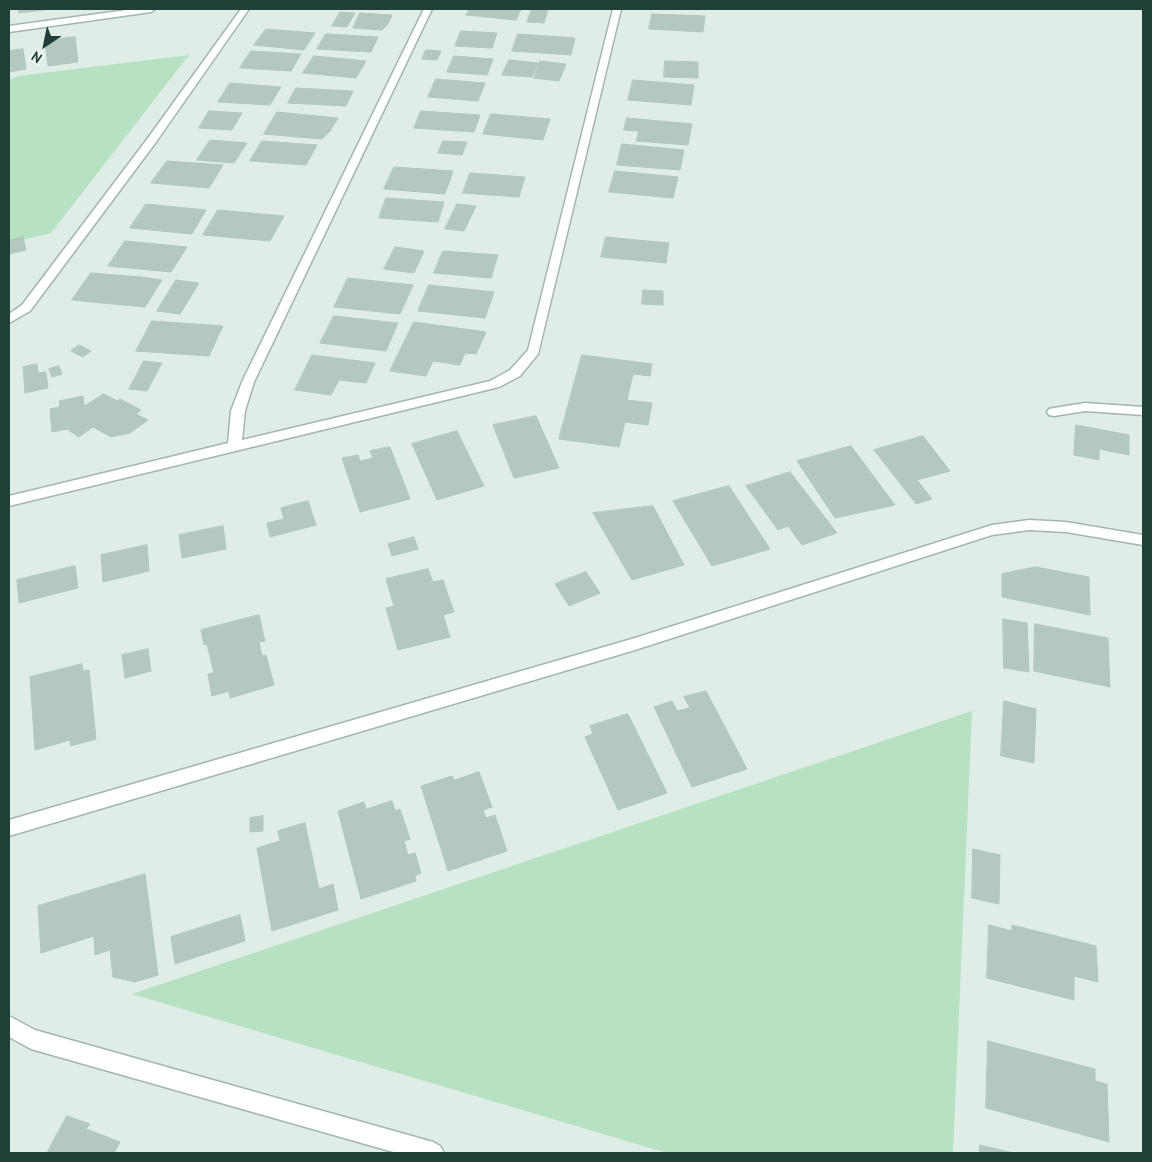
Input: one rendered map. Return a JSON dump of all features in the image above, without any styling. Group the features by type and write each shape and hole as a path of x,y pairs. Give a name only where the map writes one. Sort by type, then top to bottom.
{"street":[{"path":"9,29 151,9"},
{"path":"9,319 26,308 152,140 245,9"},
{"path":"235,446 238,411 248,382 428,9"},
{"path":"9,501 494,384 515,373 534,351 617,9"},
{"path":"1054,412 1085,406 1143,411"},
{"path":"9,828 635,644 992,530 1029,525 1066,527 1143,540"},
{"path":"9,1026 31,1039 433,1153"}],"green space":[{"path":"189,55 51,233 9,243 9,80 18,76"},
{"path":"972,711 953,1153 667,1153 132,994"}],"building":[{"path":"19,9 51,9 19,13"},
{"path":"470,9 521,9 516,20 466,15"},
{"path":"532,9 548,9 544,23 527,22"},
{"path":"340,12 355,13 347,27 332,26"},
{"path":"360,13 392,15 388,24 382,30 353,28"},
{"path":"652,14 705,16 703,32 649,29"},
{"path":"266,29 315,33 304,50 254,45"},
{"path":"461,31 497,33 492,48 455,46"},
{"path":"326,34 378,37 371,52 317,49"},
{"path":"518,34 575,38 571,55 512,51"},
{"path":"75,37 78,62 48,66 45,41"},
{"path":"23,49 26,69 9,72 9,51"},
{"path":"426,50 441,51 437,60 422,59"},
{"path":"251,51 301,54 291,71 240,68"},
{"path":"314,56 366,61 356,78 303,73"},
{"path":"454,56 493,59 487,75 447,72"},
{"path":"509,60 538,63 532,77 502,75"},
{"path":"540,61 566,64 559,81 534,78"},
{"path":"665,61 698,62 698,78 664,77"},
{"path":"436,79 485,83 478,101 428,97"},
{"path":"633,80 694,85 691,105 628,100"},
{"path":"230,83 281,87 270,105 218,102"},
{"path":"296,88 353,91 346,106 288,103"},
{"path":"209,111 242,113 232,130 199,128"},
{"path":"421,111 480,115 474,132 414,128"},
{"path":"277,112 338,118 330,131 322,139 264,134"},
{"path":"491,114 550,119 543,140 483,134"},
{"path":"627,118 692,124 688,145 636,141 639,131 624,130"},
{"path":"210,140 247,143 234,163 197,160"},
{"path":"262,141 317,145 306,165 250,161"},
{"path":"443,141 467,142 462,155 438,153"},
{"path":"622,144 684,150 680,170 617,165"},
{"path":"167,161 223,165 209,188 151,183"},
{"path":"394,167 453,171 445,194 384,189"},
{"path":"615,171 678,177 673,198 609,192"},
{"path":"470,173 525,177 519,197 463,193"},
{"path":"386,198 444,202 438,222 379,218"},
{"path":"146,204 206,210 192,234 130,228"},
{"path":"457,204 476,206 464,231 445,229"},
{"path":"218,210 284,216 270,241 203,235"},
{"path":"23,237 26,250 9,254 9,241"},
{"path":"606,237 669,243 666,263 601,257"},
{"path":"125,241 187,247 171,272 108,266"},
{"path":"395,247 424,251 414,273 384,269"},
{"path":"443,251 498,255 491,278 434,273"},
{"path":"91,273 141,277 123,305 72,300"},
{"path":"141,277 162,280 145,307 123,305"},
{"path":"348,278 413,285 400,314 334,307"},
{"path":"176,280 199,283 180,314 157,311"},
{"path":"429,285 494,292 485,318 418,311"},
{"path":"643,290 663,291 663,305 642,304"},
{"path":"334,316 398,323 386,351 320,343"},
{"path":"152,321 223,326 209,356 136,351"},
{"path":"414,322 486,332 476,354 465,353 460,365 433,361 426,376 390,371"},
{"path":"79,345 91,351 83,357 71,351"},
{"path":"312,355 375,363 366,383 339,380 331,395 295,390"},
{"path":"582,355 652,364 650,376 633,374 627,400 652,403 648,425 625,422 619,447 559,439"},
{"path":"144,361 162,363 147,391 129,389"},
{"path":"37,364 38,373 46,372 48,388 25,393 23,367"},
{"path":"59,366 62,374 52,377 49,369"},
{"path":"104,394 117,401 120,399 141,410 136,414 148,420 130,433 111,437 93,427 79,437 67,429 52,432 50,409 60,407 59,401 83,396 84,406"},
{"path":"536,416 559,468 514,478 493,425"},
{"path":"1076,425 1129,435 1129,455 1099,449 1099,460 1074,455"},
{"path":"457,431 484,486 437,500 412,444"},
{"path":"923,436 950,471 917,480 932,499 916,504 874,450"},
{"path":"851,446 895,505 835,518 797,461"},
{"path":"390,447 410,499 360,512 342,458 358,455 360,461 373,458 370,451"},
{"path":"790,472 837,533 802,545 788,526 778,530 746,486"},
{"path":"729,486 770,549 712,566 673,501"},
{"path":"308,501 316,525 270,537 267,523 284,519 281,508"},
{"path":"653,506 684,565 632,580 593,513"},
{"path":"223,526 226,549 182,558 179,535"},
{"path":"414,537 418,549 392,556 388,544"},
{"path":"147,545 149,571 103,582 101,555"},
{"path":"75,566 78,588 19,603 17,580"},
{"path":"1036,567 1089,577 1090,615 1002,597 1002,574"},
{"path":"428,569 433,582 443,580 454,612 443,615 450,637 398,650 386,608 394,606 386,579"},
{"path":"586,572 600,593 569,606 555,584"},
{"path":"259,615 265,641 259,642 262,656 266,655 274,685 230,698 229,691 212,696 208,674 214,673 207,644 204,645 201,630"},
{"path":"1003,619 1027,623 1029,672 1004,668"},
{"path":"1035,624 1108,638 1110,687 1034,671"},
{"path":"148,649 151,671 125,678 122,655"},
{"path":"82,664 83,671 89,670 96,739 71,746 70,740 35,750 30,677"},
{"path":"706,691 747,769 692,787 654,707 672,701 677,711 690,708 684,697"},
{"path":"1004,701 1036,709 1034,763 1001,756"},
{"path":"628,714 667,793 618,810 585,737 593,734 590,726"},
{"path":"479,772 492,807 483,810 486,818 495,815 507,851 448,871 421,786 452,776 454,780"},
{"path":"392,801 395,811 400,809 410,839 404,841 408,855 415,853 421,873 415,876 416,881 361,899 338,811 364,802 366,809"},
{"path":"263,816 263,831 250,832 250,818"},
{"path":"305,823 319,889 333,884 338,910 272,931 257,848 280,841 278,831"},
{"path":"973,849 1000,855 999,904 972,898"},
{"path":"145,874 158,975 135,982 113,977 110,950 95,955 94,936 41,953 38,906"},
{"path":"240,915 245,941 175,964 171,937"},
{"path":"989,925 1012,931 1012,925 1096,946 1098,982 1074,976 1074,1000 987,978"},
{"path":"988,1041 1095,1069 1095,1081 1107,1084 1109,1142 986,1108"},
{"path":"67,1116 90,1124 86,1129 120,1142 114,1153 47,1153"},
{"path":"980,1145 1013,1153 980,1153"}]}
